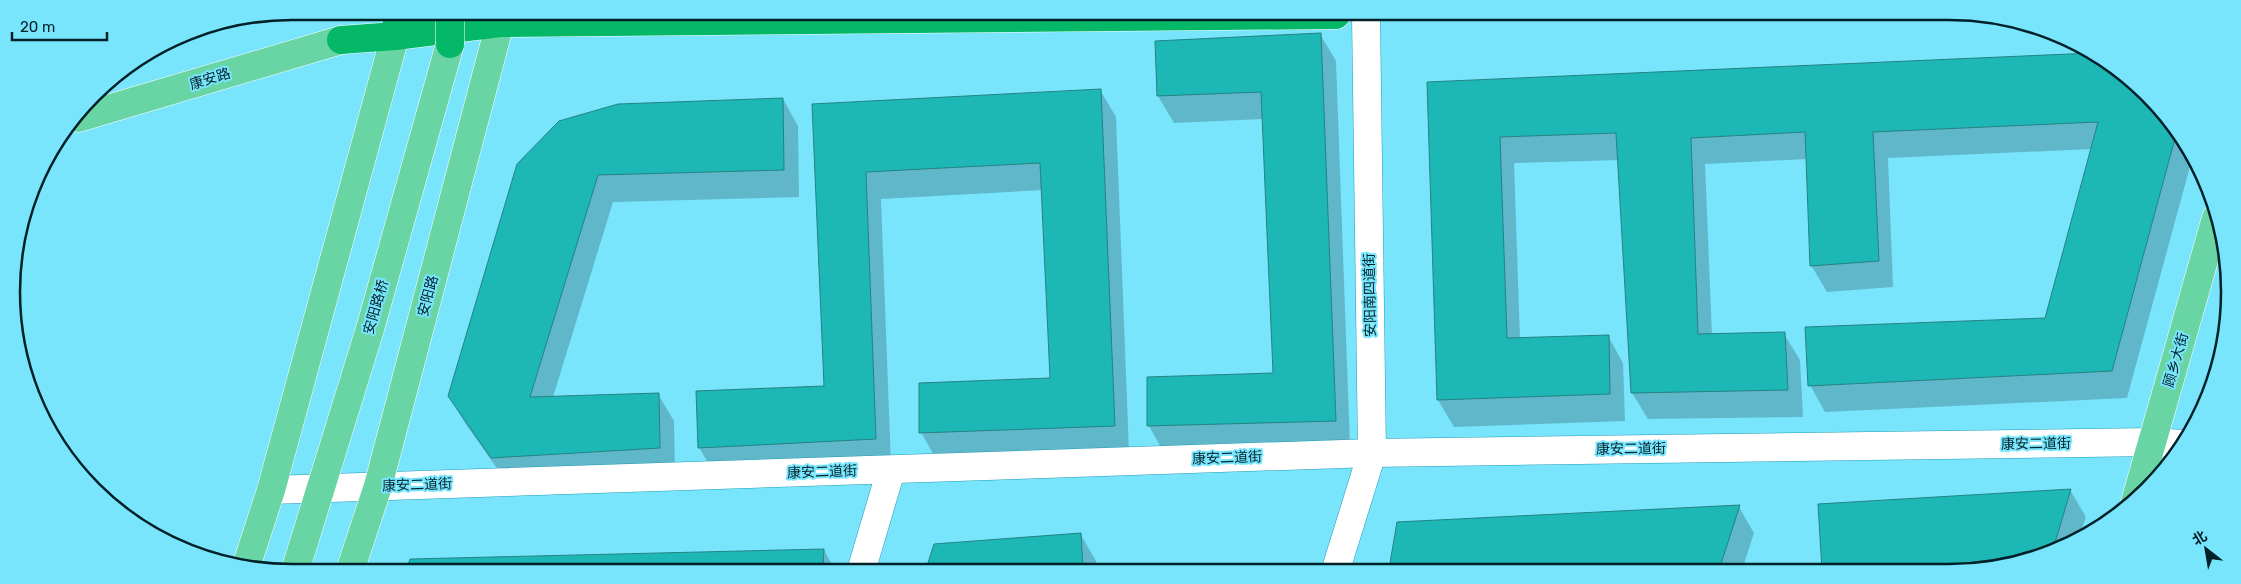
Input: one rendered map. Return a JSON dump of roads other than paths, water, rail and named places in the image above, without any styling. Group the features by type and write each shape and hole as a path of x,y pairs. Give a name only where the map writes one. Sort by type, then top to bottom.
{"highway":[{"path":"450,20 450,44"},
{"path":"341,40 397,24 466,20"}],"main road":[{"name":"安阳路","path":"352,564 378,486 499,20"},
{"path":"248,561 271,490 397,24"},
{"name":"康安路","path":"84,116 341,40"},
{"name":"安阳路桥","path":"297,564 370,329 450,44"},
{"name":"顾乡大街","path":"2140,485 2213,228"}],"street":[{"name":"安阳南四道街","path":"1338,564 1372,453 1366,20"},
{"name":"康安二道街","path":"271,490 1372,453 2153,442 2175,443"},
{"path":"863,564 891,470"}]}
